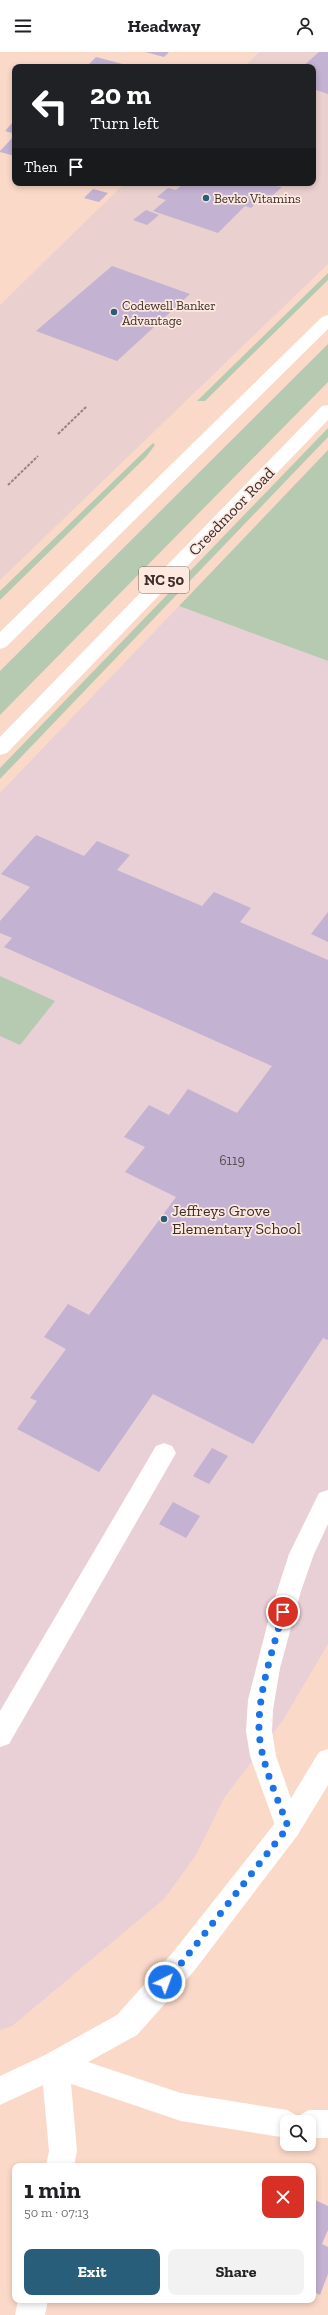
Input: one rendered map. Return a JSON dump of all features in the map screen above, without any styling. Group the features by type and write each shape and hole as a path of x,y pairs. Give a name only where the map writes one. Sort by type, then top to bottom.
{"main road":[{"path":"0,643 328,320"},
{"name":"Creedmoor Road","path":"0,748 328,410"},
{"path":"0,1735 164,1453"},
{"path":"288,1827 266,1766 260,1738 264,1684 290,1583 319,1515 328,1501"},
{"path":"0,2091 55,2065 127,2025 184,1960 288,1827 328,1761"},
{"path":"55,2065 181,2107 280,2123"},
{"path":"55,2065 63,2151 61,2163"},
{"path":"316,2124 328,2124"},
{"path":"30,2315 32,2303"}],"path":[{"path":"58,434 87,406"},
{"path":"8,485 38,456"}],"shaded area":[{"path":"259,52 328,52 328,264 0,580 0,305 122,186 316,186 316,64 247,64"},
{"name":"Jeffreys Grove Elementary School","path":"179,606 328,661 328,1644 283,1720 224,1798 196,1855 164,1899 12,2026 0,2030 0,793"}],"green space":[{"path":"328,273 328,280 205,401 197,401"},
{"path":"328,344 328,382 0,715 0,671"},
{"path":"328,428 328,437 0,779 0,768"},
{"path":"153,443 155,445 146,457 0,600 0,591"},
{"path":"328,450 328,661 179,606"},
{"path":"0,976 55,1001 20,1045 0,1036"}],"building":[{"path":"145,52 169,52 164,57"},
{"path":"319,52 328,52 328,94 316,90 316,64 305,64"},
{"path":"96,57 122,64 89,64"},
{"path":"12,123 12,133 5,131"},
{"path":"12,138 12,155 0,151"},
{"path":"181,186 282,187 271,197 265,195 251,208 245,206 218,233 153,211 166,200 157,197 168,188 176,190"},
{"path":"93,189 108,193 99,202 84,198"},
{"path":"146,210 159,215 147,225 133,220"},
{"name":"Codewell Banker Advantage","path":"112,266 190,294 117,361 36,331"},
{"path":"36,835 84,856 97,841 130,855 117,870 202,906 214,892 251,908 240,922 328,960 328,1340 323,1338 253,1444 153,1394 99,1472 17,1429 37,1401 30,1398 66,1349 44,1337 68,1304 89,1315 176,1197 125,1172 145,1147 124,1137 149,1105 169,1115 188,1089 237,1113 272,1066 4,947 12,938 0,933 0,921 30,887 1,874"},
{"path":"328,912 328,942 311,934"},
{"path":"212,1448 228,1456 209,1484 193,1476"},
{"path":"173,1502 200,1516 186,1538 159,1524"},
{"path":"316,2200 328,2206 328,2230 322,2244 328,2247 328,2274 320,2295 316,2293"}],"place":[{"name":"Bevko Vitamins","path":"206,198"},
{"name":"Codewell Banker Advantage","path":"114,312"},
{"name":"Jeffreys Grove Elementary School","path":"164,1219"}],"route":[{"path":"165,1982 184,1960 288,1827 266,1766 259,1731 264,1684 283,1612"}]}
